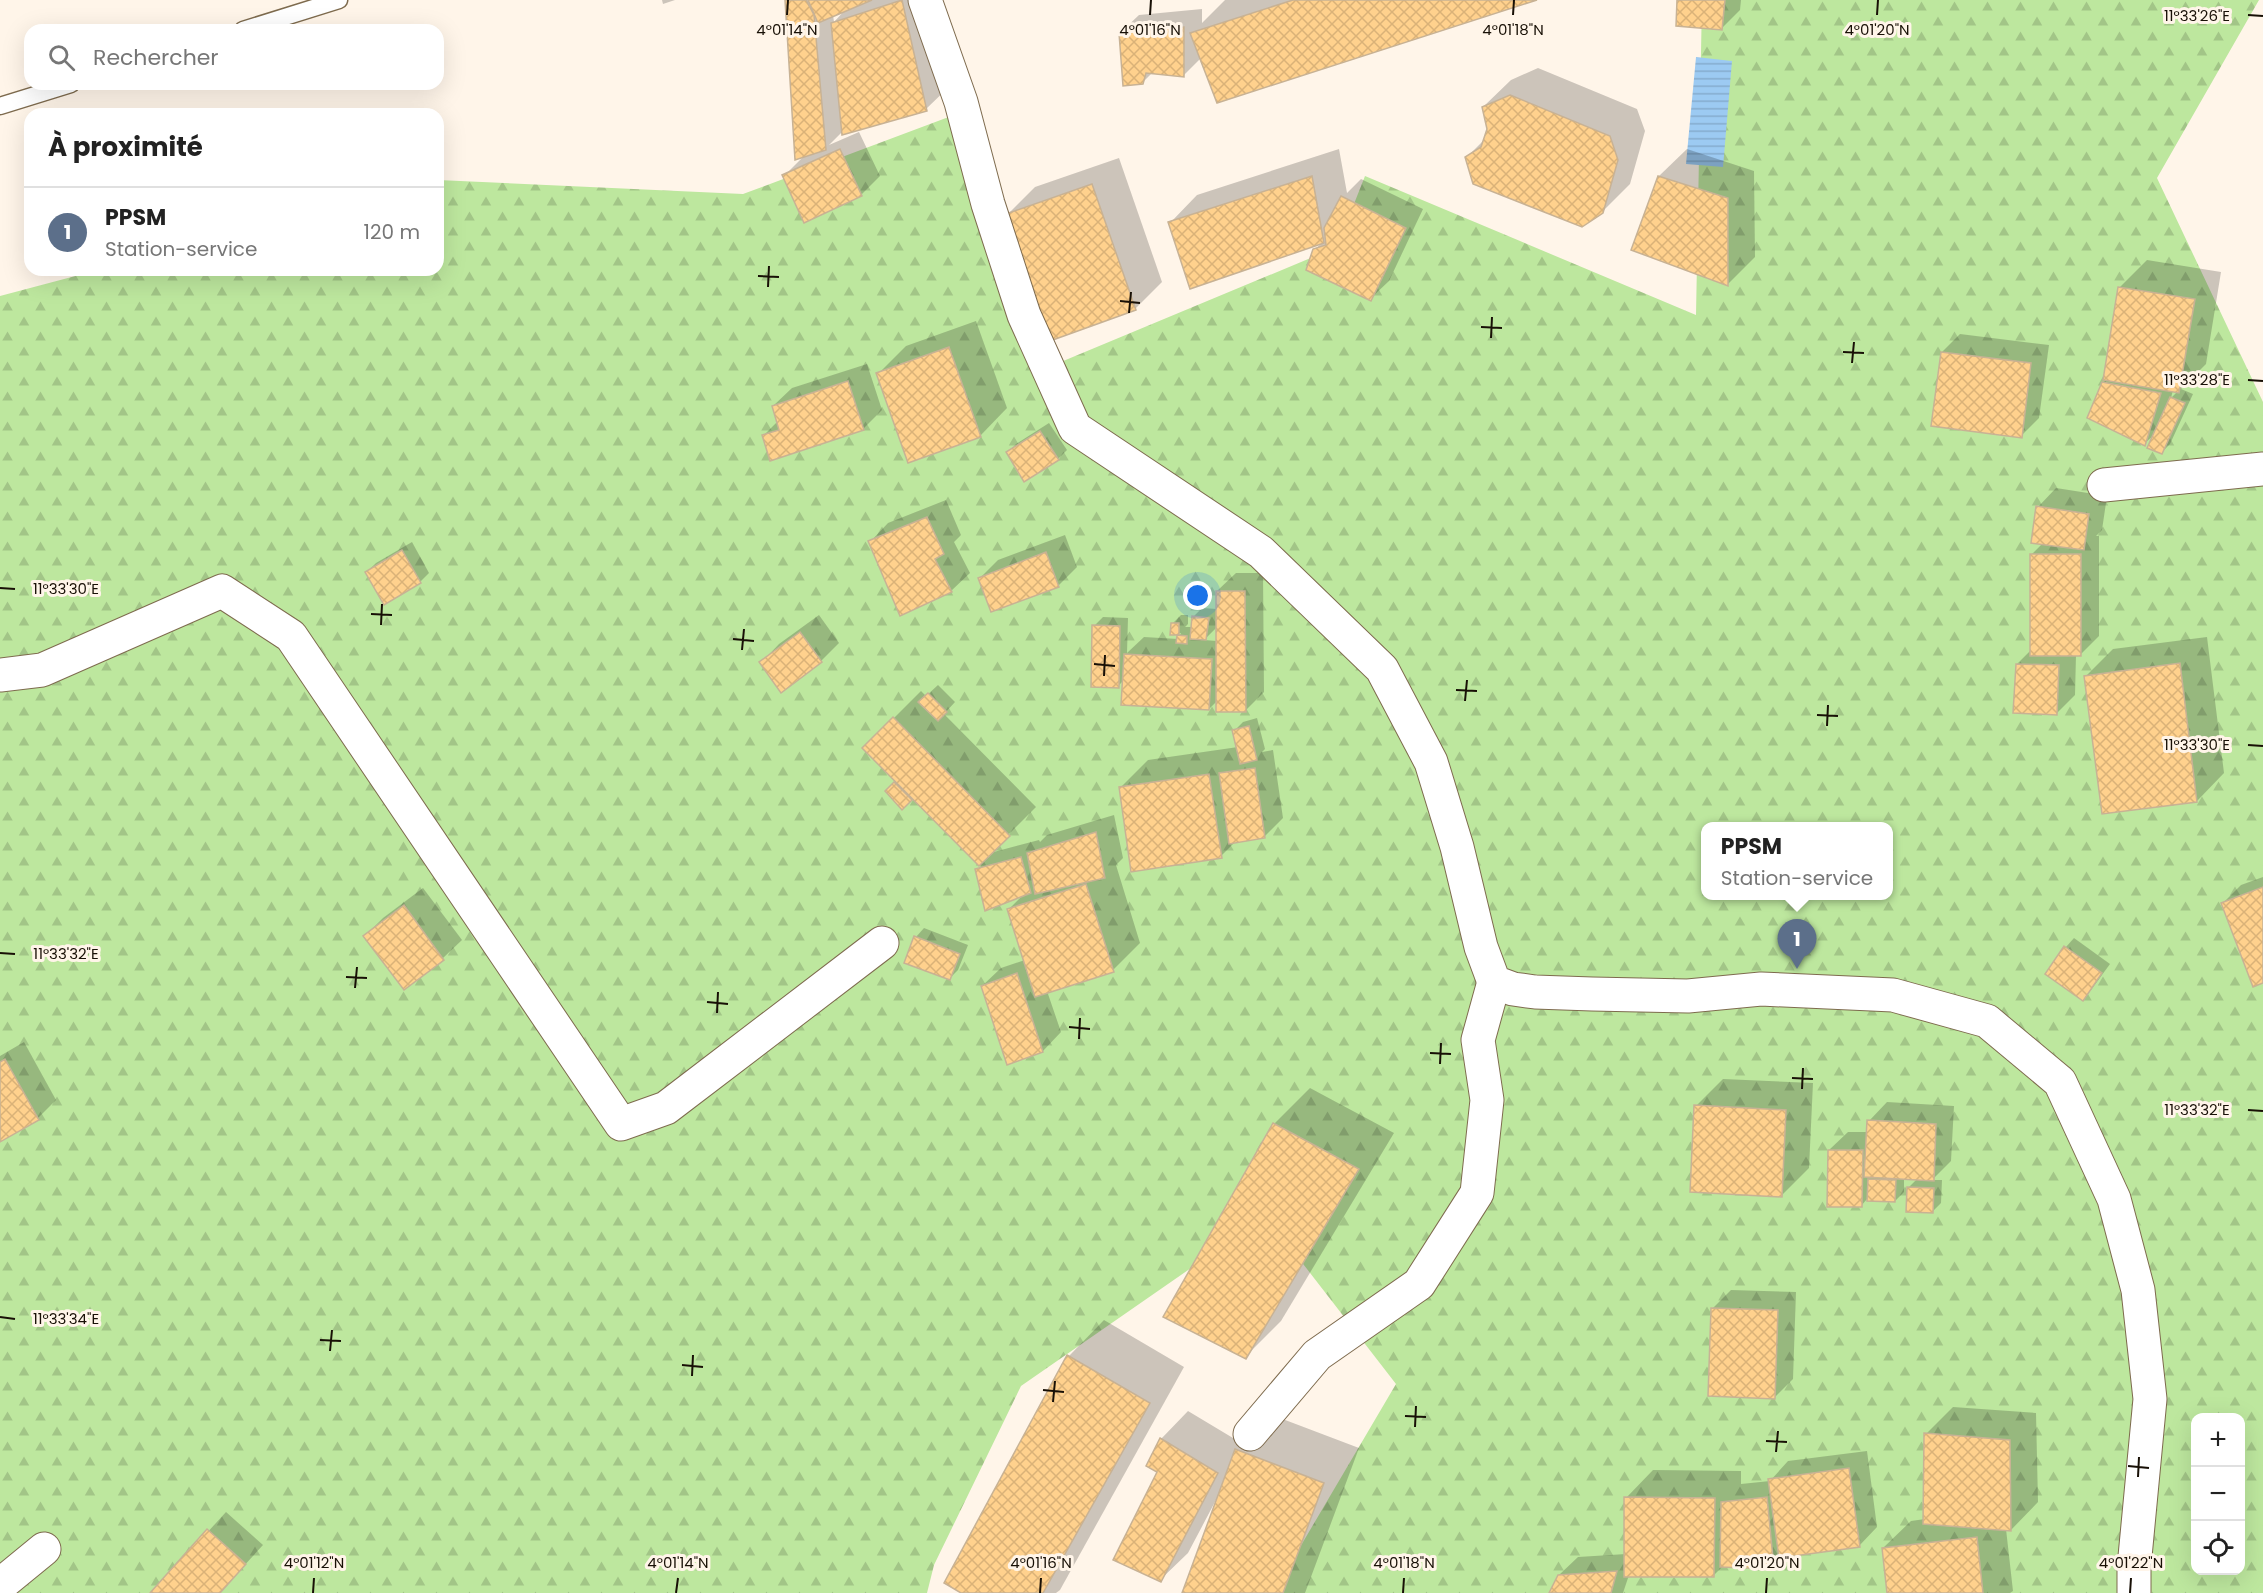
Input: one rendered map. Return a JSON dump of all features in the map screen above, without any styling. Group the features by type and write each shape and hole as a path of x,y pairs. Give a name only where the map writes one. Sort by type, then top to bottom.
{"street":[{"path":"926,0 962,102 988,204 1024,315 1075,428 1261,552 1382,669 1431,762 1457,847 1481,947 1494,982 1478,1040 1487,1100 1477,1193 1419,1284 1317,1355 1250,1434"},
{"path":"2104,484 2263,469"},
{"path":"0,675 42,670 222,591 291,636 621,1124 666,1108 882,944"},
{"path":"1494,982 1513,989 1535,992 1688,996 1761,988 1893,995 1987,1022 2060,1082 2114,1199 2138,1290 2150,1399 2134,1567 2134,1593"},
{"path":"0,1585 44,1549"}],"lane":[{"path":"262,24 339,0"},
{"path":"0,106 52,90"}],"green space":[{"path":"1702,0 2259,0 2157,178 2263,402 2263,1593 1273,1593 1396,1384 1266,1216 1021,1386 934,1565 927,1593 0,1593 0,296 75,276 444,276 444,180 743,194 954,115 1044,369 1337,247 1365,176 1696,315"}],"water":[{"path":"1696,57 1732,61 1723,167 1686,164"}],"building":[{"path":"785,0 806,0 814,15 826,150 795,160"},
{"path":"808,0 872,0 818,23"},
{"path":"902,0 927,111 842,135 831,23"},
{"path":"1293,0 1537,0 1217,103 1190,33"},
{"path":"1677,0 1725,0 1722,30 1676,26"},
{"path":"1184,27 1184,77 1146,73 1143,84 1123,86 1119,33"},
{"path":"1510,95 1610,136 1618,160 1603,213 1582,227 1473,184 1465,157 1481,147 1487,129 1482,107"},
{"path":"840,149 862,196 804,223 782,175"},
{"path":"1312,176 1324,243 1190,289 1168,222"},
{"path":"1658,176 1728,198 1728,286 1631,250"},
{"path":"1092,184 1136,310 1050,341 1006,214"},
{"path":"1341,196 1406,228 1371,301 1306,270 1313,249 1326,245 1324,228"},
{"path":"2118,287 2195,299 2179,393 2103,380"},
{"path":"949,347 981,437 908,463 876,373"},
{"path":"1941,352 2031,363 2022,438 1931,426"},
{"path":"848,381 864,430 770,461 762,435 779,430 772,406"},
{"path":"2102,382 2161,393 2145,446 2087,418"},
{"path":"2170,397 2185,403 2162,454 2147,448"},
{"path":"1040,431 1059,460 1024,482 1006,452"},
{"path":"2036,506 2089,514 2084,550 2031,543"},
{"path":"927,517 944,554 935,559 952,592 900,616 868,541"},
{"path":"402,550 421,583 384,605 365,572"},
{"path":"1046,552 1059,587 991,612 978,578"},
{"path":"2030,554 2081,554 2081,656 2030,656"},
{"path":"1216,591 1245,591 1246,712 1216,712"},
{"path":"1192,616 1209,618 1206,640 1190,639"},
{"path":"1171,623 1179,623 1179,635 1170,635"},
{"path":"1092,625 1120,626 1119,688 1091,687"},
{"path":"800,632 822,662 781,693 759,662"},
{"path":"1177,635 1187,636 1187,644 1176,643"},
{"path":"1124,654 1212,659 1209,710 1121,705"},
{"path":"2180,663 2197,802 2102,814 2084,676"},
{"path":"2016,664 2059,665 2057,715 2013,713"},
{"path":"928,693 947,712 938,721 918,702"},
{"path":"893,717 1010,836 979,866 862,748"},
{"path":"1249,726 1257,760 1240,764 1232,730"},
{"path":"1255,768 1265,838 1229,844 1219,773"},
{"path":"1209,774 1222,858 1131,872 1119,787"},
{"path":"894,782 912,800 902,810 885,791"},
{"path":"1096,832 1105,878 1035,894 1027,853"},
{"path":"1021,857 1031,893 985,911 975,869"},
{"path":"1086,884 1114,972 1035,997 1007,909"},
{"path":"2263,887 2263,983 2253,987 2221,903"},
{"path":"404,905 444,960 404,990 363,936"},
{"path":"914,936 960,954 950,980 904,963"},
{"path":"2064,946 2102,973 2083,1001 2045,974"},
{"path":"1017,973 1043,1052 1007,1065 981,986"},
{"path":"5,1059 39,1120 0,1142 0,1062"},
{"path":"1694,1105 1786,1110 1782,1197 1690,1192"},
{"path":"1867,1120 1936,1124 1934,1181 1864,1177"},
{"path":"1273,1123 1359,1169 1246,1359 1163,1317"},
{"path":"1828,1150 1863,1150 1862,1207 1827,1207"},
{"path":"1868,1179 1896,1180 1895,1202 1867,1201"},
{"path":"1907,1187 1934,1188 1933,1213 1906,1212"},
{"path":"1711,1308 1778,1310 1775,1399 1708,1396"},
{"path":"1067,1355 1150,1403 1043,1593 961,1593 944,1583"},
{"path":"1924,1433 2010,1440 2011,1531 1923,1524"},
{"path":"1160,1438 1218,1473 1161,1582 1113,1560 1157,1472 1146,1466"},
{"path":"1235,1449 1324,1483 1283,1593 1182,1593"},
{"path":"1849,1468 1860,1547 1779,1558 1768,1479"},
{"path":"1624,1497 1715,1498 1714,1577 1624,1577"},
{"path":"1767,1497 1774,1569 1720,1567 1721,1502"},
{"path":"207,1529 246,1564 220,1593 150,1593"},
{"path":"1977,1537 1983,1593 1887,1593 1882,1548"},
{"path":"1617,1571 1611,1593 1549,1593 1558,1575"}],"place":[{"name":"PPSM","path":"1797,969"}]}
